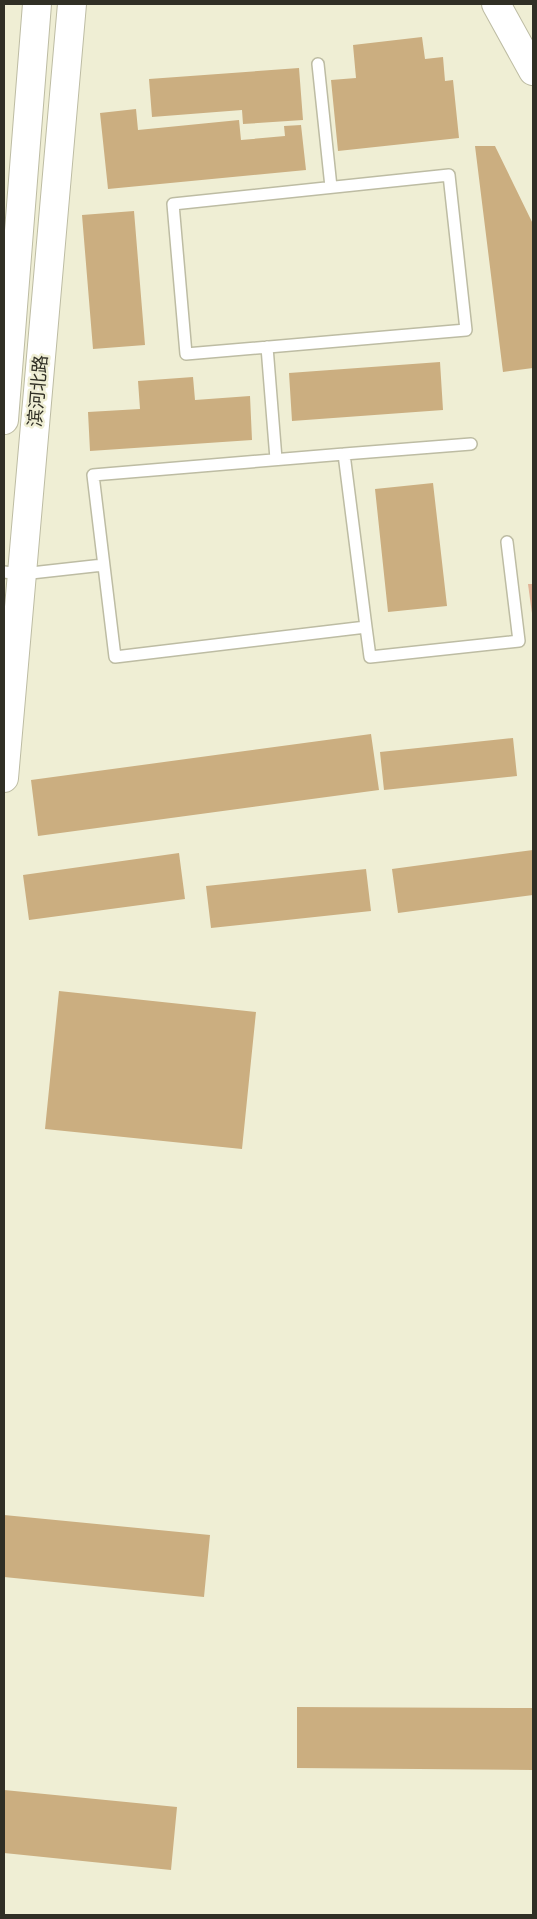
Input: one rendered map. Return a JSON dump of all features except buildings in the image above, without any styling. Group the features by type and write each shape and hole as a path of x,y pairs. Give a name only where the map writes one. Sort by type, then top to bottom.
{"main road":[{"name":"滨河北路","path":"4,420 37,4"},
{"name":"滨河北路","path":"4,778 13,573 72,4"},
{"path":"496,4 533,71"}],"lane":[{"path":"318,64 331,187"},
{"path":"448,175 466,330 186,354 174,204 331,187 448,175"},
{"path":"267,347 276,459"},
{"path":"366,627 115,658 93,475 471,444"},
{"path":"344,454 370,657 518,641 507,542"},
{"path":"13,573 104,565"}],"shaded area":[{"path":"528,584 533,584 533,621"}]}
